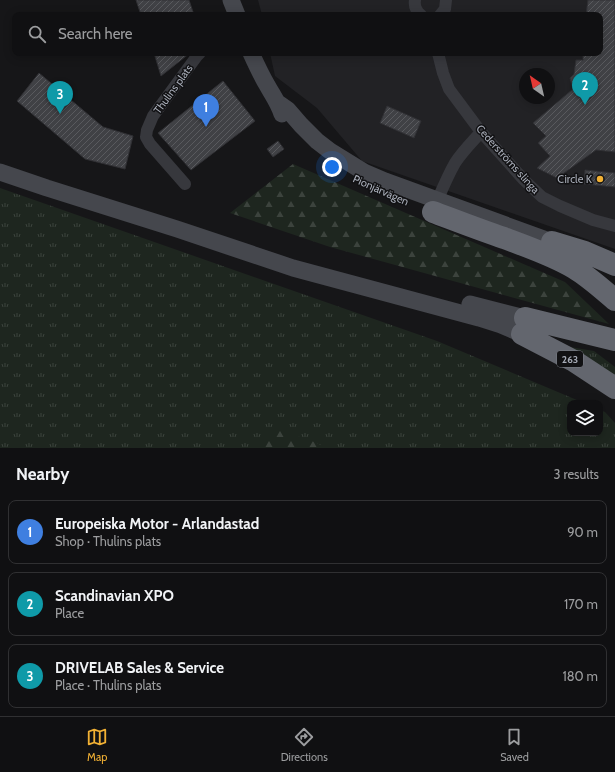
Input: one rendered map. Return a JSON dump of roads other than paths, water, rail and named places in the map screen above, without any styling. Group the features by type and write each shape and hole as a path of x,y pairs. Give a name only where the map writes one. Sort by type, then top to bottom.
{"highway":[{"path":"435,206 575,268 615,300"},
{"path":"552,242 585,252 615,265"},
{"path":"552,242 595,270 615,286"},
{"name":"263","path":"524,326 615,340"},
{"name":"263","path":"524,326 615,388"}],"main road":[{"path":"231,0 236,12"},
{"name":"Pionjärvägen","path":"252,56 278,102 282,116 294,133 324,159 363,185 387,195 435,206 552,242"},
{"name":"263","path":"0,172 293,268 501,325 524,326"}],"street":[{"path":"444,12 446,9 446,0"},
{"path":"414,1 418,12"},
{"name":"Thulins plats","path":"185,184 150,144 146,137 147,130 153,116 196,56"},
{"name":"Cederströms slinga","path":"439,56 449,89 482,132 524,180 542,197 593,220 615,226"},
{"path":"435,206 455,163 469,145 482,132"}],"place":[{"name":"Scandinavian XPO","path":"585,105"},
{"name":"DRIVELAB Sales & Service","path":"60,114"},
{"name":"Europeiska Motor - Arlandastad","path":"206,127"},
{"name":"Circle K","path":"600,179"}]}
